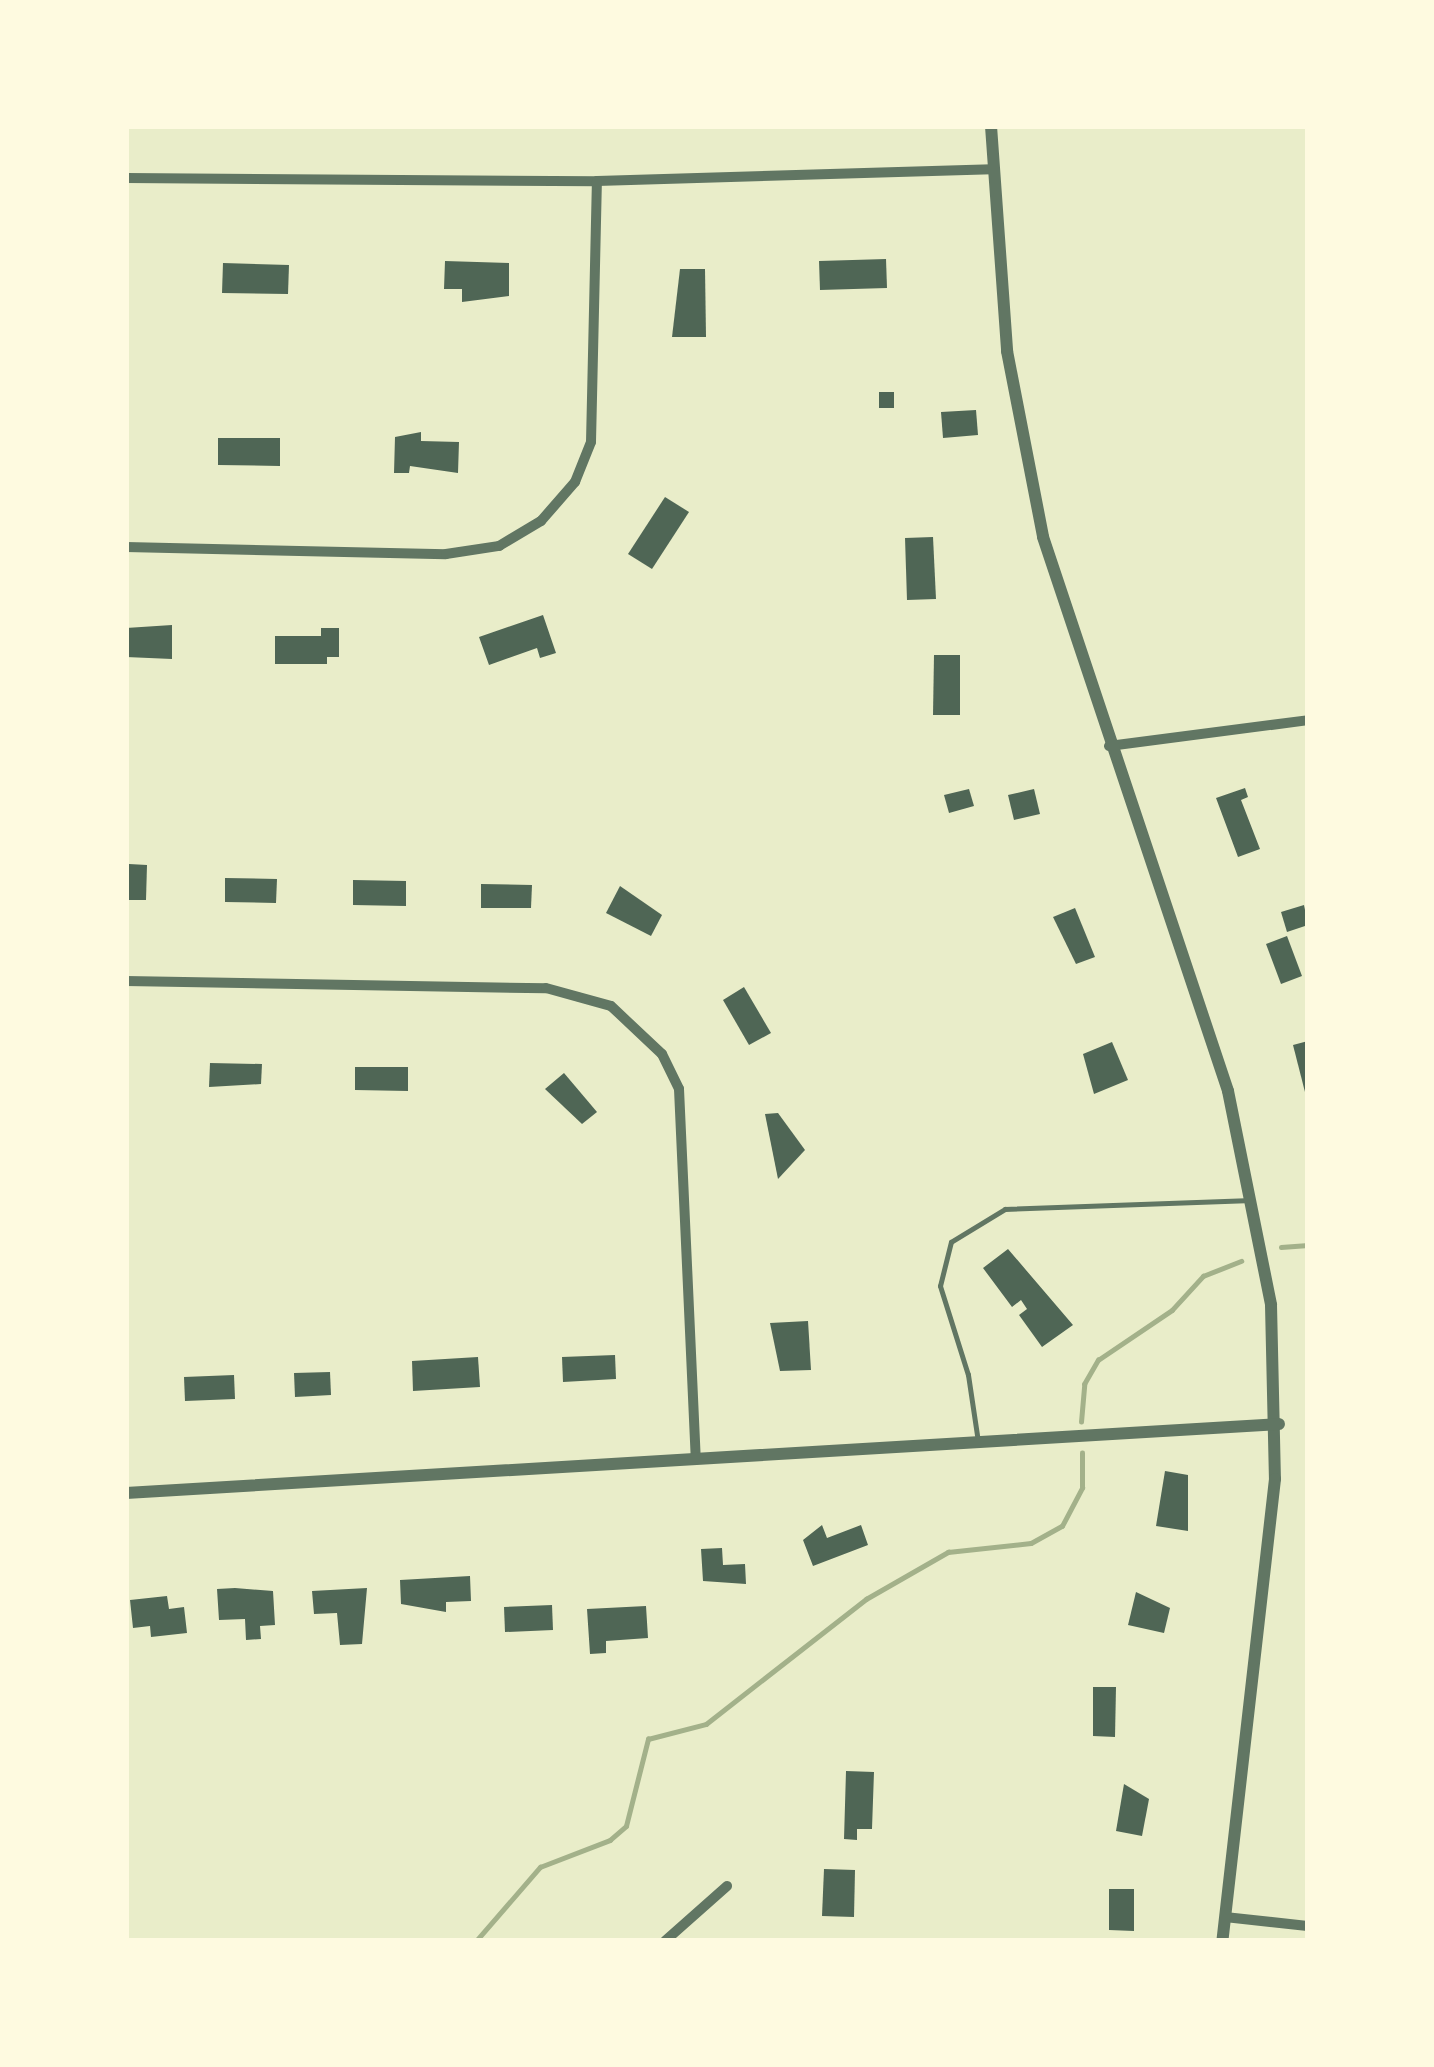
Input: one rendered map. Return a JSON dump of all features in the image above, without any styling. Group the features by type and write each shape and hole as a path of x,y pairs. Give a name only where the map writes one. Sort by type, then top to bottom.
{"street":[{"path":"991,126 1006,351 1029,470 1109,746 1212,1038 1255,1201 1279,1424 1222,1941"},
{"path":"126,178 597,181 992,169"},
{"path":"126,548 446,554 499,546 541,521 575,482 591,442 597,181"},
{"path":"1109,746 1308,720"},
{"path":"126,981 546,988 611,1006 662,1054 679,1089 696,1459"},
{"path":"126,1493 1279,1424"},
{"path":"665,1941 727,1886"},
{"path":"1225,1917 1308,1926"}],"lane":[{"path":"978,1442 968,1376 940,1286 951,1242 1004,1209 1255,1201"}],"building":[{"path":"886,259 887,288 820,290 819,261"},
{"path":"445,261 509,263 509,296 462,302 462,289 444,289"},
{"path":"223,263 289,265 288,294 222,293"},
{"path":"680,269 705,269 706,337 672,337"},
{"path":"879,392 894,392 894,408 879,408"},
{"path":"976,410 978,435 943,438 941,412"},
{"path":"421,432 421,441 459,442 458,473 410,466 409,473 394,473 395,437"},
{"path":"218,438 280,438 280,466 218,465"},
{"path":"665,497 689,512 652,569 628,554"},
{"path":"933,537 936,599 907,600 905,538"},
{"path":"543,615 556,653 540,658 537,648 489,665 479,637"},
{"path":"172,625 172,659 126,657 126,628"},
{"path":"321,628 339,628 339,657 327,657 327,664 275,664 275,636 321,636"},
{"path":"934,655 960,655 960,715 933,715"},
{"path":"1245,788 1248,797 1241,800 1260,849 1238,857 1216,798"},
{"path":"969,789 974,806 949,813 944,795"},
{"path":"1034,789 1040,814 1014,820 1008,795"},
{"path":"129,864 147,865 146,900 126,900"},
{"path":"225,878 277,879 276,903 225,902"},
{"path":"353,880 406,881 406,906 353,905"},
{"path":"481,884 532,885 531,908 481,908"},
{"path":"620,886 662,915 651,936 606,913"},
{"path":"1304,905 1308,925 1287,932 1281,912"},
{"path":"1075,908 1095,957 1076,964 1053,917"},
{"path":"1287,936 1302,976 1281,984 1266,944"},
{"path":"744,987 771,1033 749,1045 723,1000"},
{"path":"1308,1041 1308,1096 1306,1096 1293,1045"},
{"path":"1112,1042 1128,1080 1094,1094 1083,1054"},
{"path":"210,1063 262,1064 261,1084 209,1087"},
{"path":"355,1067 408,1067 408,1091 355,1090"},
{"path":"564,1073 597,1112 582,1124 545,1089"},
{"path":"778,1113 805,1150 778,1179 765,1114"},
{"path":"1008,1249 1073,1325 1042,1347 1019,1315 1027,1309 1021,1300 1012,1307 983,1268"},
{"path":"808,1321 811,1370 780,1371 770,1323"},
{"path":"615,1355 616,1379 563,1382 562,1357"},
{"path":"478,1357 480,1387 413,1391 412,1361"},
{"path":"330,1372 331,1395 295,1397 294,1373"},
{"path":"234,1375 235,1399 185,1401 184,1377"},
{"path":"1165,1471 1188,1475 1188,1531 1156,1526"},
{"path":"822,1525 827,1538 861,1525 868,1545 813,1566 803,1540"},
{"path":"722,1548 723,1565 745,1564 746,1584 703,1581 701,1549"},
{"path":"470,1576 471,1601 446,1602 446,1612 401,1604 400,1580"},
{"path":"367,1588 362,1644 340,1645 337,1613 314,1614 312,1591"},
{"path":"217,1589 273,1591 275,1625 260,1626 261,1639 246,1640 245,1619 219,1620"},
{"path":"1136,1592 1170,1608 1164,1633 1128,1625"},
{"path":"167,1596 169,1609 184,1607 187,1633 151,1637 150,1626 133,1628 130,1600"},
{"path":"552,1605 553,1630 505,1632 504,1607"},
{"path":"646,1606 648,1638 606,1641 606,1653 590,1654 587,1609"},
{"path":"1093,1687 1116,1687 1115,1737 1093,1736"},
{"path":"846,1771 874,1772 872,1829 857,1829 857,1840 844,1839"},
{"path":"1124,1784 1149,1799 1142,1836 1116,1831"},
{"path":"824,1869 855,1870 854,1917 822,1916"},
{"path":"1109,1889 1134,1889 1134,1931 1109,1930"}],"waterway":[{"path":"1281,1247 1308,1245"},
{"path":"1081,1422 1084,1384 1098,1360 1172,1310 1203,1276 1241,1261"},
{"path":"476,1941 540,1867 610,1840 626,1826 648,1739 706,1724 866,1599 948,1552 1031,1543 1062,1526 1082,1488 1082,1453"}]}
